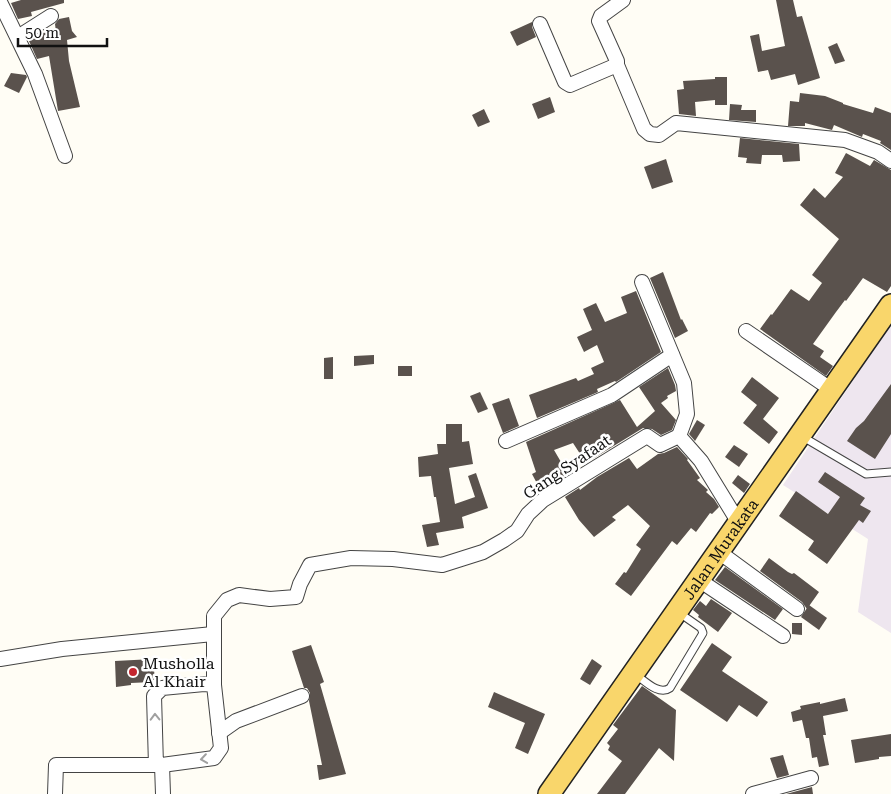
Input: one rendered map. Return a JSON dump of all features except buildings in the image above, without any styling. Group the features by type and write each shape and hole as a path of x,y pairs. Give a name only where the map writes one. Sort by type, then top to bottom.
{"main road":[{"name":"Jalan Murakata","path":"549,794 891,305"}],"street":[{"path":"623,0 601,16 599,21 644,129 650,134 660,135 676,123 845,140 878,152 891,161"},
{"path":"0,2 35,74 66,156"},
{"path":"18,37 51,16"},
{"path":"540,24 567,84 570,85 617,65"},
{"path":"642,282 684,383 687,414 679,436 701,461 739,523"},
{"path":"746,331 832,390"},
{"path":"506,441 612,395 672,355"},
{"name":"Gang Syafaat","path":"214,634 214,616 227,600 239,595 270,599 296,597 300,584 310,565 351,558 393,558 442,565 483,552 517,531 528,514 544,500 647,436 660,445 679,436"},
{"path":"719,552 797,609"},
{"path":"699,580 783,636"},
{"path":"0,659 62,649 214,634 214,685 221,748 214,758 159,765 56,765 55,794"},
{"path":"163,794 154,696 162,688 204,684 214,685"},
{"path":"219,733 236,720 302,696"},
{"path":"753,794 774,791 811,778"}],"lane":[{"path":"800,435 866,474 891,472"},
{"path":"634,674 660,691 666,691 670,688 704,634 701,628 678,612"}],"shaded area":[{"path":"891,324 891,633 858,612 868,539 783,485"}],"place":[{"name":"Musholla Al Khair","path":"133,672"}]}
